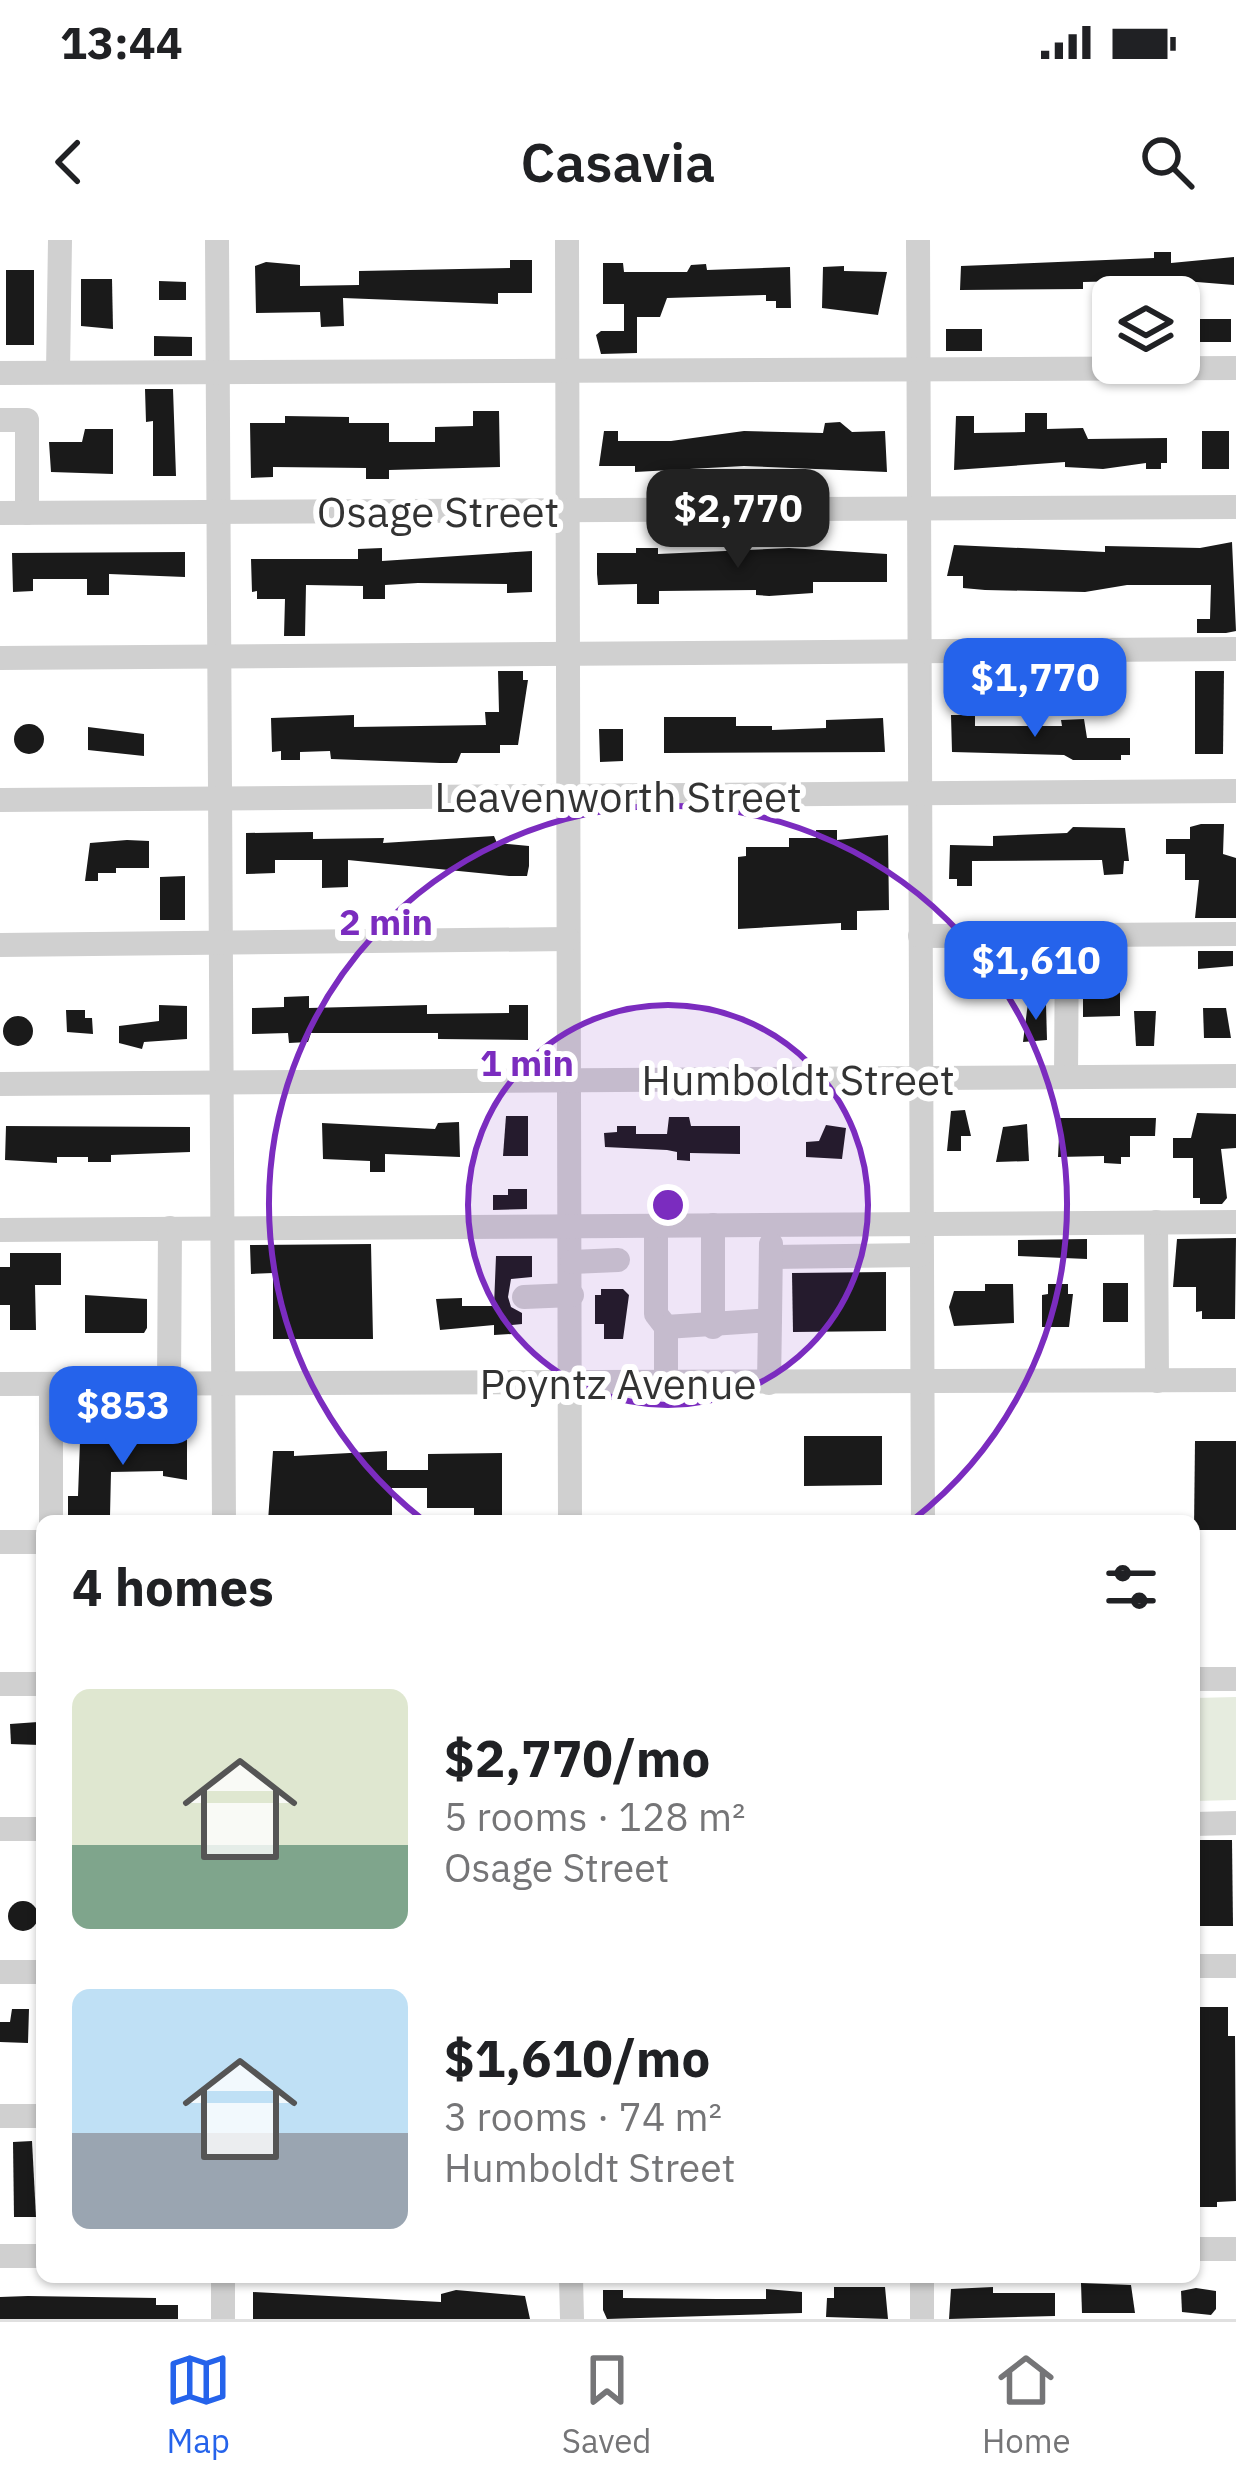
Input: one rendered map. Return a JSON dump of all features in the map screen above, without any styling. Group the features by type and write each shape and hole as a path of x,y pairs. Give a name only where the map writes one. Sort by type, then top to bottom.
{"street":[{"path":"58,372 61,240"},
{"path":"217,240 216,799 224,1515"},
{"path":"567,240 570,1515"},
{"path":"918,240 923,1515"},
{"path":"0,373 1236,368"},
{"path":"0,420 27,420 27,513"},
{"name":"Osage Street","path":"0,513 1236,507"},
{"path":"0,658 1236,649"},
{"name":"Leavenworth Street","path":"0,800 1236,791"},
{"path":"920,936 1236,934"},
{"path":"1066,1078 1067,935"},
{"path":"0,946 568,939"},
{"name":"Humboldt Street","path":"0,1084 1236,1076"},
{"path":"1156,1222 1157,1381"},
{"path":"0,1230 1236,1222"},
{"path":"656,1225 656,1314 666,1327 667,1383"},
{"path":"713,1225 713,1327"},
{"path":"769,1383 771,1225"},
{"path":"170,1228 170,1384"},
{"path":"771,1257 920,1255"},
{"path":"572,1262 618,1260"},
{"path":"524,1297 572,1295"},
{"path":"666,1327 770,1320"},
{"name":"Poyntz Avenue","path":"0,1384 1236,1380"},
{"path":"51,1384 51,1515"},
{"path":"0,1542 36,1542"},
{"path":"1200,1679 1236,1679"},
{"path":"0,1684 36,1684"},
{"path":"1200,1824 1236,1823"},
{"path":"0,1829 36,1829"},
{"path":"1200,1966 1236,1966"},
{"path":"0,1972 36,1972"},
{"path":"0,2116 36,2116"},
{"path":"1200,2249 1236,2249"},
{"path":"0,2256 36,2256"},
{"path":"223,2319 224,2283"},
{"path":"572,2283 572,2319"},
{"path":"922,2283 922,2319"}],"shaded area":[{"path":"1236,1697 1236,1800 1200,1801 1200,1698"}],"building":[{"path":"1154,252 1171,252 1171,263 1234,257 1234,285 1200,282 1200,276 1092,276 1092,282 1083,282 1083,289 960,290 961,266 1154,258"},
{"path":"510,260 532,260 532,293 498,293 498,304 343,298 344,326 321,327 320,312 256,313 255,266 266,262 300,265 300,286 359,285 359,271 510,268"},
{"path":"603,263 623,263 624,272 687,272 691,265 706,264 707,270 790,267 791,308 776,308 776,301 766,301 766,295 667,298 660,317 637,317 637,353 601,354 596,335 624,331 624,304 603,304"},
{"path":"844,266 844,271 887,272 878,315 822,308 823,267"},
{"path":"6,270 34,270 34,345 6,345"},
{"path":"81,279 112,279 113,329 81,326"},
{"path":"159,281 186,282 186,300 159,300"},
{"path":"1200,319 1231,319 1231,342 1200,342"},
{"path":"946,329 982,329 982,351 946,351"},
{"path":"154,336 192,337 192,356 154,356"},
{"path":"145,389 173,389 176,476 153,476 153,421 146,422"},
{"path":"473,411 499,411 500,467 389,470 389,479 366,479 366,468 273,467 273,477 251,478 250,423 285,423 285,416 349,417 349,423 389,423 389,442 435,442 435,427 473,426"},
{"path":"1025,413 1047,413 1047,429 1083,428 1088,439 1167,438 1167,463 1161,463 1161,469 1146,469 1146,463 1103,469 1065,467 1065,462 954,470 956,416 974,416 974,433 1025,432"},
{"path":"840,422 852,432 885,431 887,472 744,466 635,472 635,466 599,466 604,431 618,431 618,441 671,441 744,431 823,433 825,423"},
{"path":"85,429 113,429 113,474 51,472 49,442 82,442"},
{"path":"1202,431 1229,431 1229,469 1202,469"},
{"path":"1232,542 1236,631 1226,633 1197,633 1197,619 1210,619 1211,585 1127,585 1085,592 985,590 963,588 963,576 947,576 954,545 1105,552 1105,546 1200,548"},
{"path":"382,548 382,561 532,551 532,592 507,593 507,584 418,583 385,585 385,599 363,599 363,586 306,585 305,636 284,636 285,599 257,599 257,591 252,592 251,559 358,559 358,549"},
{"path":"636,548 658,548 658,554 789,548 887,554 887,582 813,582 813,593 769,596 756,595 756,590 659,591 659,604 637,604 637,584 598,585 597,574 597,553 636,553"},
{"path":"185,552 185,577 109,574 109,595 87,595 87,579 33,579 33,591 13,592 12,553"},
{"path":"498,671 523,671 523,680 528,680 518,745 500,745 500,753 461,753 457,763 440,763 331,759 330,751 300,752 300,760 281,760 281,751 272,752 271,718 354,715 354,727 486,725 485,712 499,712"},
{"path":"1195,671 1224,671 1223,754 1195,754"},
{"path":"951,715 975,715 975,726 1062,726 1061,720 1084,719 1087,738 1130,738 1130,755 1121,755 1121,760 1073,760 1064,755 952,752"},
{"path":"664,717 736,717 736,726 772,726 772,730 826,728 826,720 883,718 885,752 664,753"},
{"path":"29,724 44,739 29,754 14,739"},
{"path":"88,727 144,734 144,756 88,750"},
{"path":"599,729 623,729 623,761 600,762"},
{"path":"1224,824 1223,854 1236,858 1236,918 1195,918 1199,880 1185,880 1185,854 1166,854 1166,839 1190,839 1190,827"},
{"path":"1073,827 1125,828 1129,861 1124,861 1123,874 1104,875 1102,860 972,861 972,886 957,886 957,879 949,879 950,845 993,846 993,836 1067,833"},
{"path":"816,830 837,830 837,840 888,835 889,910 857,911 857,930 841,930 841,923 738,929 738,857 746,856 746,847 789,847 789,838 816,838"},
{"path":"313,832 313,839 384,838 383,843 494,836 497,843 529,846 529,866 527,876 509,876 348,860 348,887 322,888 322,860 275,860 275,873 246,874 246,833"},
{"path":"149,841 149,868 116,868 116,873 98,873 98,881 85,881 90,843"},
{"path":"185,876 185,920 160,920 160,877"},
{"path":"1198,951 1233,951 1233,966 1198,969"},
{"path":"977,952 998,952 998,961 988,961 988,984 960,984 960,959 977,959"},
{"path":"1083,967 1120,968 1120,1016 1083,1017"},
{"path":"309,996 309,1008 427,1005 427,1014 509,1013 509,1005 528,1005 528,1040 438,1039 438,1033 311,1033 308,1042 289,1043 288,1033 252,1034 252,1008 284,1007 284,997"},
{"path":"1028,1003 1046,1004 1047,1040 1023,1042"},
{"path":"159,1005 187,1006 187,1039 144,1042 142,1049 119,1043 119,1026 159,1021"},
{"path":"1203,1008 1226,1008 1231,1038 1204,1038"},
{"path":"66,1010 85,1010 85,1018 92,1018 93,1034 67,1032"},
{"path":"1134,1011 1156,1011 1154,1046 1136,1046"},
{"path":"18,1016 29,1020 33,1031 29,1042 18,1046 7,1042 3,1031 7,1020"},
{"path":"965,1110 971,1136 961,1136 961,1151 947,1151 951,1111"},
{"path":"1197,1113 1236,1114 1236,1148 1221,1149 1227,1198 1222,1204 1200,1204 1200,1198 1193,1198 1193,1158 1173,1158 1173,1138 1191,1138"},
{"path":"506,1116 528,1116 528,1156 503,1156"},
{"path":"669,1117 689,1117 691,1126 740,1126 740,1154 690,1153 690,1161 677,1160 677,1152 667,1150 605,1147 604,1133 617,1132 617,1126 636,1126 636,1134 667,1134"},
{"path":"1060,1118 1156,1118 1155,1136 1130,1136 1130,1157 1121,1157 1121,1164 1104,1163 1104,1156 1058,1157"},
{"path":"459,1122 460,1157 385,1154 385,1172 370,1172 370,1161 323,1159 322,1123 435,1129 438,1123"},
{"path":"1027,1124 1029,1161 996,1162 1003,1127"},
{"path":"826,1125 846,1128 842,1159 806,1157 806,1142 819,1141"},
{"path":"6,1126 190,1127 190,1152 111,1155 111,1162 88,1162 88,1157 57,1157 57,1163 5,1160"},
{"path":"508,1189 527,1189 527,1209 493,1210 493,1195 508,1195"},
{"path":"1236,1238 1235,1319 1202,1319 1202,1311 1196,1312 1196,1287 1173,1287 1177,1239"},
{"path":"1087,1239 1087,1259 1018,1256 1018,1240"},
{"path":"371,1244 373,1339 273,1339 273,1273 251,1274 250,1245"},
{"path":"10,1253 61,1253 61,1285 35,1285 36,1330 10,1330 10,1305 0,1305 0,1267 10,1267"},
{"path":"496,1256 532,1256 532,1277 511,1279 508,1297 511,1307 522,1313 522,1324 512,1325 512,1334 494,1335 494,1325 440,1330 436,1299 462,1298 462,1306 494,1306"},
{"path":"886,1272 886,1331 793,1332 792,1273"},
{"path":"1103,1283 1128,1283 1128,1322 1103,1322"},
{"path":"985,1284 1013,1284 1014,1323 954,1326 949,1307 954,1291 985,1291"},
{"path":"1048,1284 1068,1284 1068,1294 1073,1294 1069,1327 1042,1327 1042,1295 1048,1294"},
{"path":"601,1289 623,1289 629,1295 623,1339 604,1339 604,1324 595,1324 595,1295 601,1295"},
{"path":"85,1295 147,1299 147,1328 144,1333 85,1333"},
{"path":"804,1436 882,1436 882,1485 804,1486"},
{"path":"187,1438 187,1480 163,1476 163,1471 111,1472 110,1515 68,1515 68,1496 78,1496 80,1441"},
{"path":"1195,1441 1236,1441 1236,1530 1200,1530 1200,1515 1194,1515"},
{"path":"273,1451 294,1451 294,1456 387,1451 387,1470 428,1470 428,1454 502,1453 502,1515 474,1515 474,1508 427,1508 427,1488 392,1488 392,1515 268,1515"},
{"path":"36,1722 36,1745 11,1744 10,1724"},
{"path":"1200,1840 1232,1840 1233,1926 1200,1926"},
{"path":"17,1902 33,1906 36,1923 29,1930 17,1930 9,1922 9,1910"},
{"path":"1200,2007 1228,2007 1228,2036 1235,2036 1236,2201 1217,2202 1217,2207 1200,2207"},
{"path":"12,2009 29,2009 28,2043 0,2042 0,2022 10,2022"},
{"path":"32,2141 36,2217 14,2217 13,2142"},
{"path":"1081,2283 1131,2285 1135,2313 1082,2313"},
{"path":"834,2287 885,2287 888,2319 826,2317 827,2298 834,2298"},
{"path":"993,2287 993,2293 1055,2293 1055,2316 949,2319 951,2289"},
{"path":"766,2289 802,2292 802,2313 607,2319 603,2310 603,2290 623,2290 623,2298 766,2299"},
{"path":"456,2290 525,2296 530,2319 253,2319 253,2292 441,2302 441,2294"},
{"path":"1181,2291 1216,2291 1216,2309 1211,2315 1182,2312"},
{"path":"0,2297 156,2298 156,2305 178,2305 178,2319 0,2319"}]}
